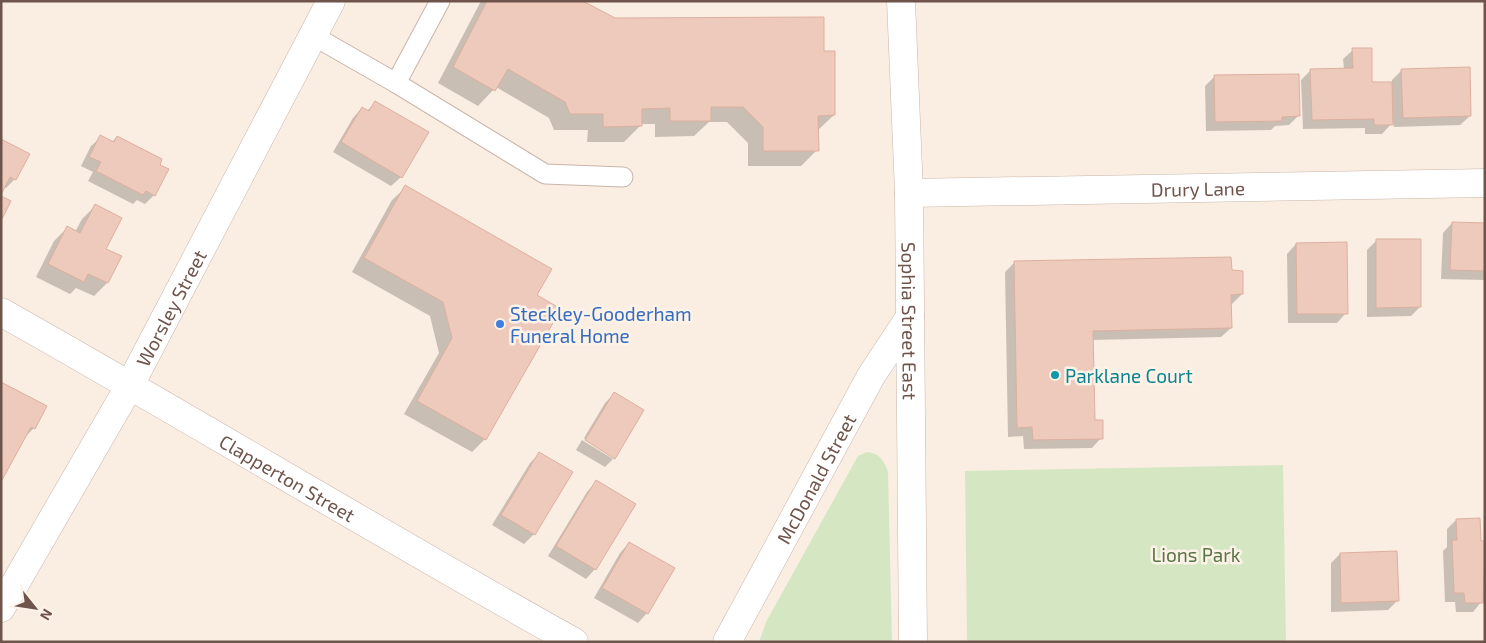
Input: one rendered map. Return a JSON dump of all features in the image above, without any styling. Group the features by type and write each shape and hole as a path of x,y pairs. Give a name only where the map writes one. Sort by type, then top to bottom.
{"street":[{"name":"Worsley Street","path":"1,608 130,385 331,1"},
{"name":"Sophia Street East","path":"901,1 910,193 913,642"},
{"name":"Drury Lane","path":"910,193 1485,183"},
{"name":"Clapperton Street","path":"1,312 130,385 456,576 574,642"},
{"name":"McDonald Street","path":"727,642 871,376 910,317"}],"lane":[{"path":"396,83 440,1"},
{"path":"312,35 396,83 545,174 623,177"}],"green space":[{"path":"867,452 881,458 888,472 892,642 759,642 766,622 858,456"},
{"name":"Lions Park","path":"1283,465 1286,642 967,642 965,471"}],"building":[{"path":"487,1 583,1 615,18 824,17 824,51 835,51 835,115 818,116 819,151 763,151 763,127 743,107 711,107 711,121 670,121 670,108 642,109 642,126 603,127 603,114 570,114 565,102 508,69 495,91 453,67"},
{"path":"1352,48 1372,48 1372,82 1392,82 1393,125 1374,125 1374,119 1312,120 1310,69 1353,68"},
{"path":"1470,67 1471,116 1403,118 1401,69"},
{"path":"1299,74 1300,116 1282,117 1282,121 1215,122 1214,75"},
{"path":"375,101 429,132 402,178 341,142 362,107 369,111"},
{"path":"100,135 114,142 117,136 162,159 160,165 169,169 155,196 146,191 143,195 96,171 101,162 89,157"},
{"path":"1,139 30,154 16,180 10,177 1,195"},
{"name":"Steckley-Gooderham Funeral Home","path":"405,185 552,269 537,295 561,309 486,440 417,401 452,338 443,302 364,258"},
{"path":"1,196 11,201 1,221"},
{"path":"95,204 122,218 106,249 122,256 108,283 88,274 84,282 48,264 67,226 80,233"},
{"path":"1452,222 1485,223 1485,271 1450,270"},
{"path":"1376,239 1421,239 1421,307 1376,308"},
{"path":"1347,242 1348,314 1297,314 1296,243"},
{"name":"Parklane Court","path":"1231,257 1232,270 1243,271 1243,294 1231,295 1232,328 1093,331 1095,420 1103,420 1103,439 1033,440 1032,427 1017,428 1014,261"},
{"path":"1,382 47,406 35,429 31,427 1,482"},
{"path":"614,392 644,410 615,459 585,440"},
{"path":"539,452 573,472 535,535 501,515"},
{"path":"596,480 636,504 596,570 556,546"},
{"path":"1480,518 1481,541 1485,541 1483,603 1465,603 1464,593 1454,593 1452,540 1457,540 1456,519"},
{"path":"629,542 675,568 648,614 602,588"},
{"path":"1397,551 1399,601 1341,603 1340,553"}],"place":[{"name":"Steckley-Gooderham Funeral Home","path":"500,324"},
{"name":"Parklane Court","path":"1055,375"}]}
